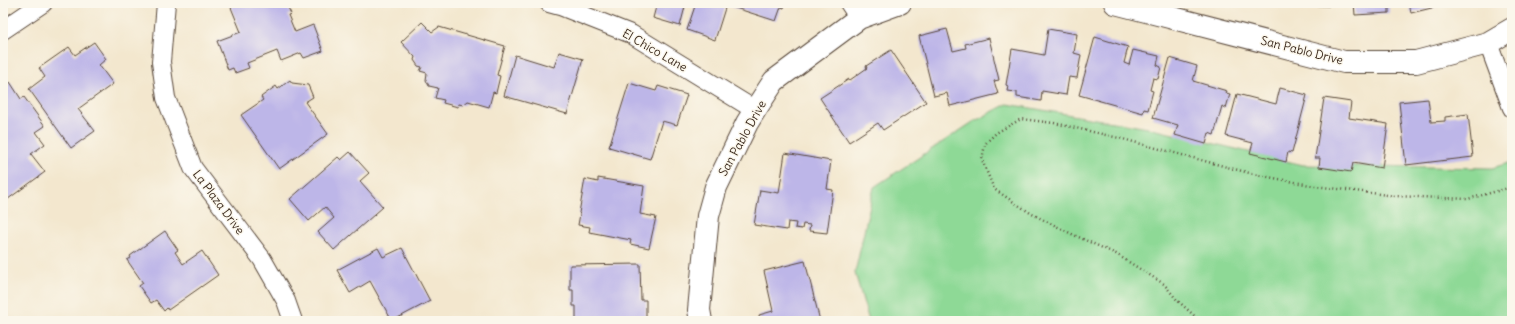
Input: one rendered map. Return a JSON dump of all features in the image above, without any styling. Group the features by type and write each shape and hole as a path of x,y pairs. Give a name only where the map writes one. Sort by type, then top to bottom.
{"street":[{"path":"3,30 42,3"},
{"name":"La Plaza Drive","path":"166,3 161,62 166,98 193,168 262,259 286,301 293,321"},
{"name":"El Chico Lane","path":"549,3 631,34 755,110"},
{"name":"San Pablo Drive","path":"701,321 698,310 708,216 716,187 747,122 774,81 854,11 900,3"},
{"name":"San Pablo Drive","path":"1115,3 1344,62 1416,62 1488,42 1512,29"},
{"path":"1488,42 1512,108"}],"path":[{"path":"1200,321 1177,300 1164,284 1116,254 1032,214 994,189 982,160 985,144 996,133 1021,119 1054,122 1253,174 1315,186 1396,196 1468,199 1512,187"}],"green space":[{"path":"1007,104 1148,128 1303,165 1492,168 1512,162 1512,321 869,321 855,273 874,187 973,122"}],"building":[{"path":"236,3 286,3 291,14 288,15 295,32 313,25 323,51 304,58 301,53 281,61 277,51 247,63 249,68 235,73 233,68 228,70 217,41 241,32 230,5"},
{"path":"657,3 686,3 680,26 653,18"},
{"path":"696,3 785,3 784,8 781,7 776,21 726,5 715,40 687,30"},
{"path":"1295,3 1329,3 1329,6 1295,5"},
{"path":"1354,3 1389,3 1389,13 1355,15"},
{"path":"1409,3 1443,3 1444,5 1411,13"},
{"path":"422,22 432,32 439,27 505,46 497,75 500,76 496,93 493,92 489,107 468,101 463,105 459,104 458,107 443,103 444,100 435,98 438,88 429,86 426,80 427,73 420,71 422,67 418,66 414,60 415,57 401,42"},
{"path":"947,29 953,51 966,48 965,44 989,38 999,80 994,81 998,94 950,106 947,93 934,96 919,36"},
{"path":"1048,29 1077,34 1074,53 1081,55 1077,78 1069,77 1066,95 1042,91 1041,101 1017,97 1017,92 1007,91 1008,86 1006,85 1012,49 1044,55"},
{"path":"1095,37 1128,47 1124,63 1129,65 1133,50 1159,56 1157,65 1161,67 1158,79 1153,78 1150,90 1153,91 1148,110 1144,109 1143,113 1079,95"},
{"path":"94,42 106,59 99,65 113,84 78,109 95,131 71,148 29,89 45,77 39,68 69,47 75,55"},
{"path":"891,50 926,102 883,130 878,123 849,142 820,98 849,79 850,80 867,68 866,66"},
{"path":"559,52 583,59 567,114 504,96 515,55 554,67"},
{"path":"1170,58 1197,66 1193,81 1227,91 1226,93 1230,94 1226,108 1222,106 1214,135 1209,133 1206,144 1175,135 1178,125 1153,118"},
{"path":"290,80 292,83 308,85 313,97 305,102 328,134 279,169 241,115 263,100 261,97 276,86 278,89"},
{"path":"10,82 21,99 24,97 45,126 36,132 45,144 31,154 45,172 4,202 3,87"},
{"path":"629,83 656,91 658,86 687,95 677,125 662,121 650,159 609,147"},
{"path":"1280,88 1307,95 1292,153 1288,152 1286,162 1250,153 1253,143 1226,136 1237,94 1276,104"},
{"path":"1324,98 1351,102 1349,118 1388,124 1382,168 1353,163 1351,172 1319,167 1320,158 1315,158"},
{"path":"1428,99 1431,122 1445,121 1445,117 1468,114 1473,157 1406,165 1399,102"},
{"path":"350,152 369,173 360,181 383,207 334,250 318,232 334,218 325,207 309,221 290,199 338,157 341,160"},
{"path":"785,153 831,161 827,189 833,190 827,233 809,231 810,225 803,224 802,229 795,228 796,223 788,222 787,230 754,225 760,190 779,193"},
{"path":"598,178 644,186 640,214 656,217 649,248 630,244 631,240 589,232 590,227 578,225 585,179 598,182"},
{"path":"165,231 178,250 175,252 183,264 202,251 218,275 168,310 167,308 164,311 156,300 151,303 139,286 143,283 127,260 131,258 130,256"},
{"path":"378,248 383,257 402,248 430,301 392,321 370,281 350,293 337,270"},
{"path":"805,261 820,321 760,321 759,315 773,311 764,271"},
{"path":"640,264 641,300 646,300 646,321 576,321 576,306 573,306 573,290 570,290 570,265"}]}
